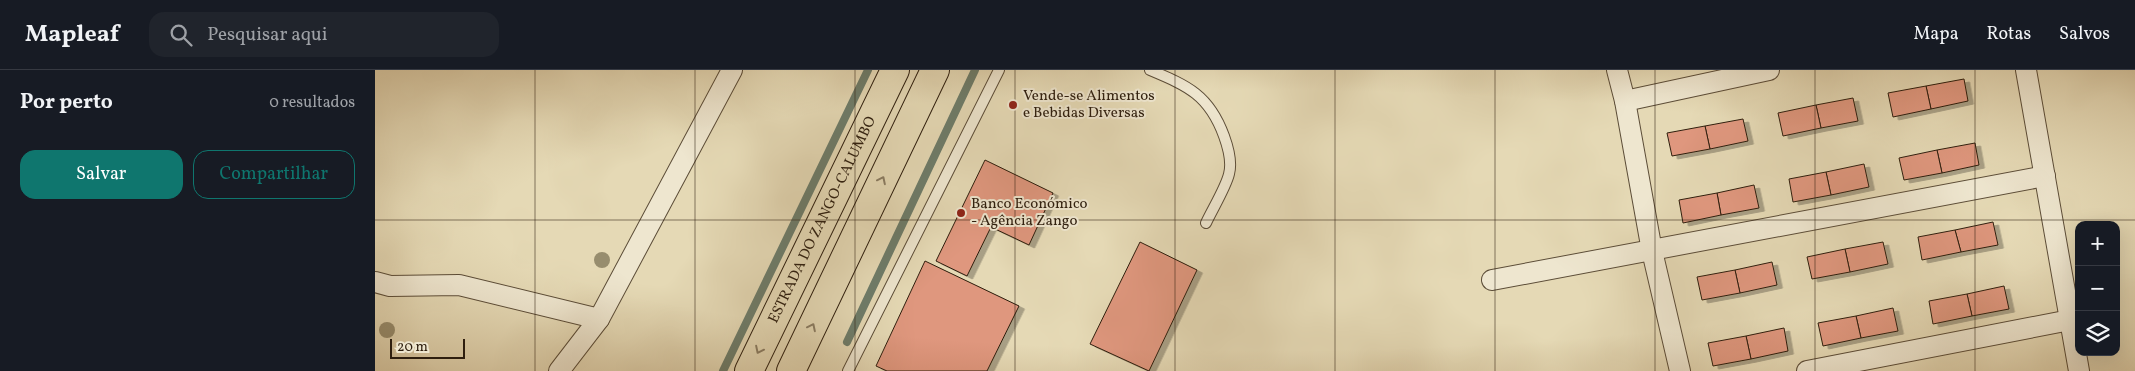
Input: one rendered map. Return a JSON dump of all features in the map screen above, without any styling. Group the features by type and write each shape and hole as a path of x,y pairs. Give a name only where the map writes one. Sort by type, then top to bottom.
{"main road":[{"name":"ESTRADA DO ZANGO-CALUMBO","path":"749,371 895,70"},
{"path":"791,371 935,70"}],"street":[{"path":"559,371 599,319 732,70"},
{"path":"1617,70 1625,101 1652,251 1681,371"},
{"path":"1625,101 1769,70"},
{"path":"2026,70 2079,371"},
{"path":"1492,280 2045,176"},
{"path":"375,282 391,286 459,285 599,319"},
{"path":"1807,371 2070,320"}],"lane":[{"path":"848,371 999,70"},
{"path":"1150,70 1181,83 1204,100 1218,121 1228,146 1229,174 1206,223"}],"building":[{"path":"1964,79 1968,101 1931,109 1926,86"},
{"path":"1926,86 1931,109 1893,117 1888,93"},
{"path":"1853,98 1858,121 1821,128 1816,105"},
{"path":"1816,105 1821,128 1783,136 1778,113"},
{"path":"1743,119 1748,141 1710,149 1705,126"},
{"path":"1705,126 1710,149 1672,156 1667,133"},
{"path":"1975,143 1979,165 1942,173 1937,150"},
{"path":"1937,150 1942,173 1904,180 1899,158"},
{"path":"985,160 1053,193 1029,245 991,227 967,276 936,261"},
{"path":"1864,164 1869,187 1831,195 1826,172"},
{"path":"1826,172 1831,195 1793,202 1789,179"},
{"path":"1754,185 1759,208 1721,215 1717,193"},
{"path":"1717,193 1721,215 1683,223 1679,200"},
{"path":"1993,222 1998,245 1961,252 1955,230"},
{"path":"1955,230 1961,252 1922,260 1918,237"},
{"path":"1140,242 1197,270 1149,371 1090,344"},
{"path":"1883,242 1888,264 1850,272 1845,249"},
{"path":"1845,249 1850,272 1812,279 1807,257"},
{"path":"925,261 1019,306 987,371 887,371 876,366"},
{"path":"1772,262 1777,285 1740,293 1735,270"},
{"path":"1735,270 1740,293 1702,300 1697,277"},
{"path":"2004,286 2009,309 1972,316 1967,294"},
{"path":"1967,294 1972,316 1933,324 1929,301"},
{"path":"1893,308 1898,331 1861,338 1856,316"},
{"path":"1856,316 1861,338 1823,346 1818,323"},
{"path":"1784,328 1788,351 1751,359 1746,336"},
{"path":"1746,336 1751,359 1713,366 1708,343"}],"waterway":[{"path":"723,371 868,70"},
{"path":"847,342 975,70"}],"place":[{"name":"Vende-se Alimentos e Bebidas Diversas","path":"1013,105"},
{"name":"Banco Económico - Agência Zango","path":"961,213"}]}
